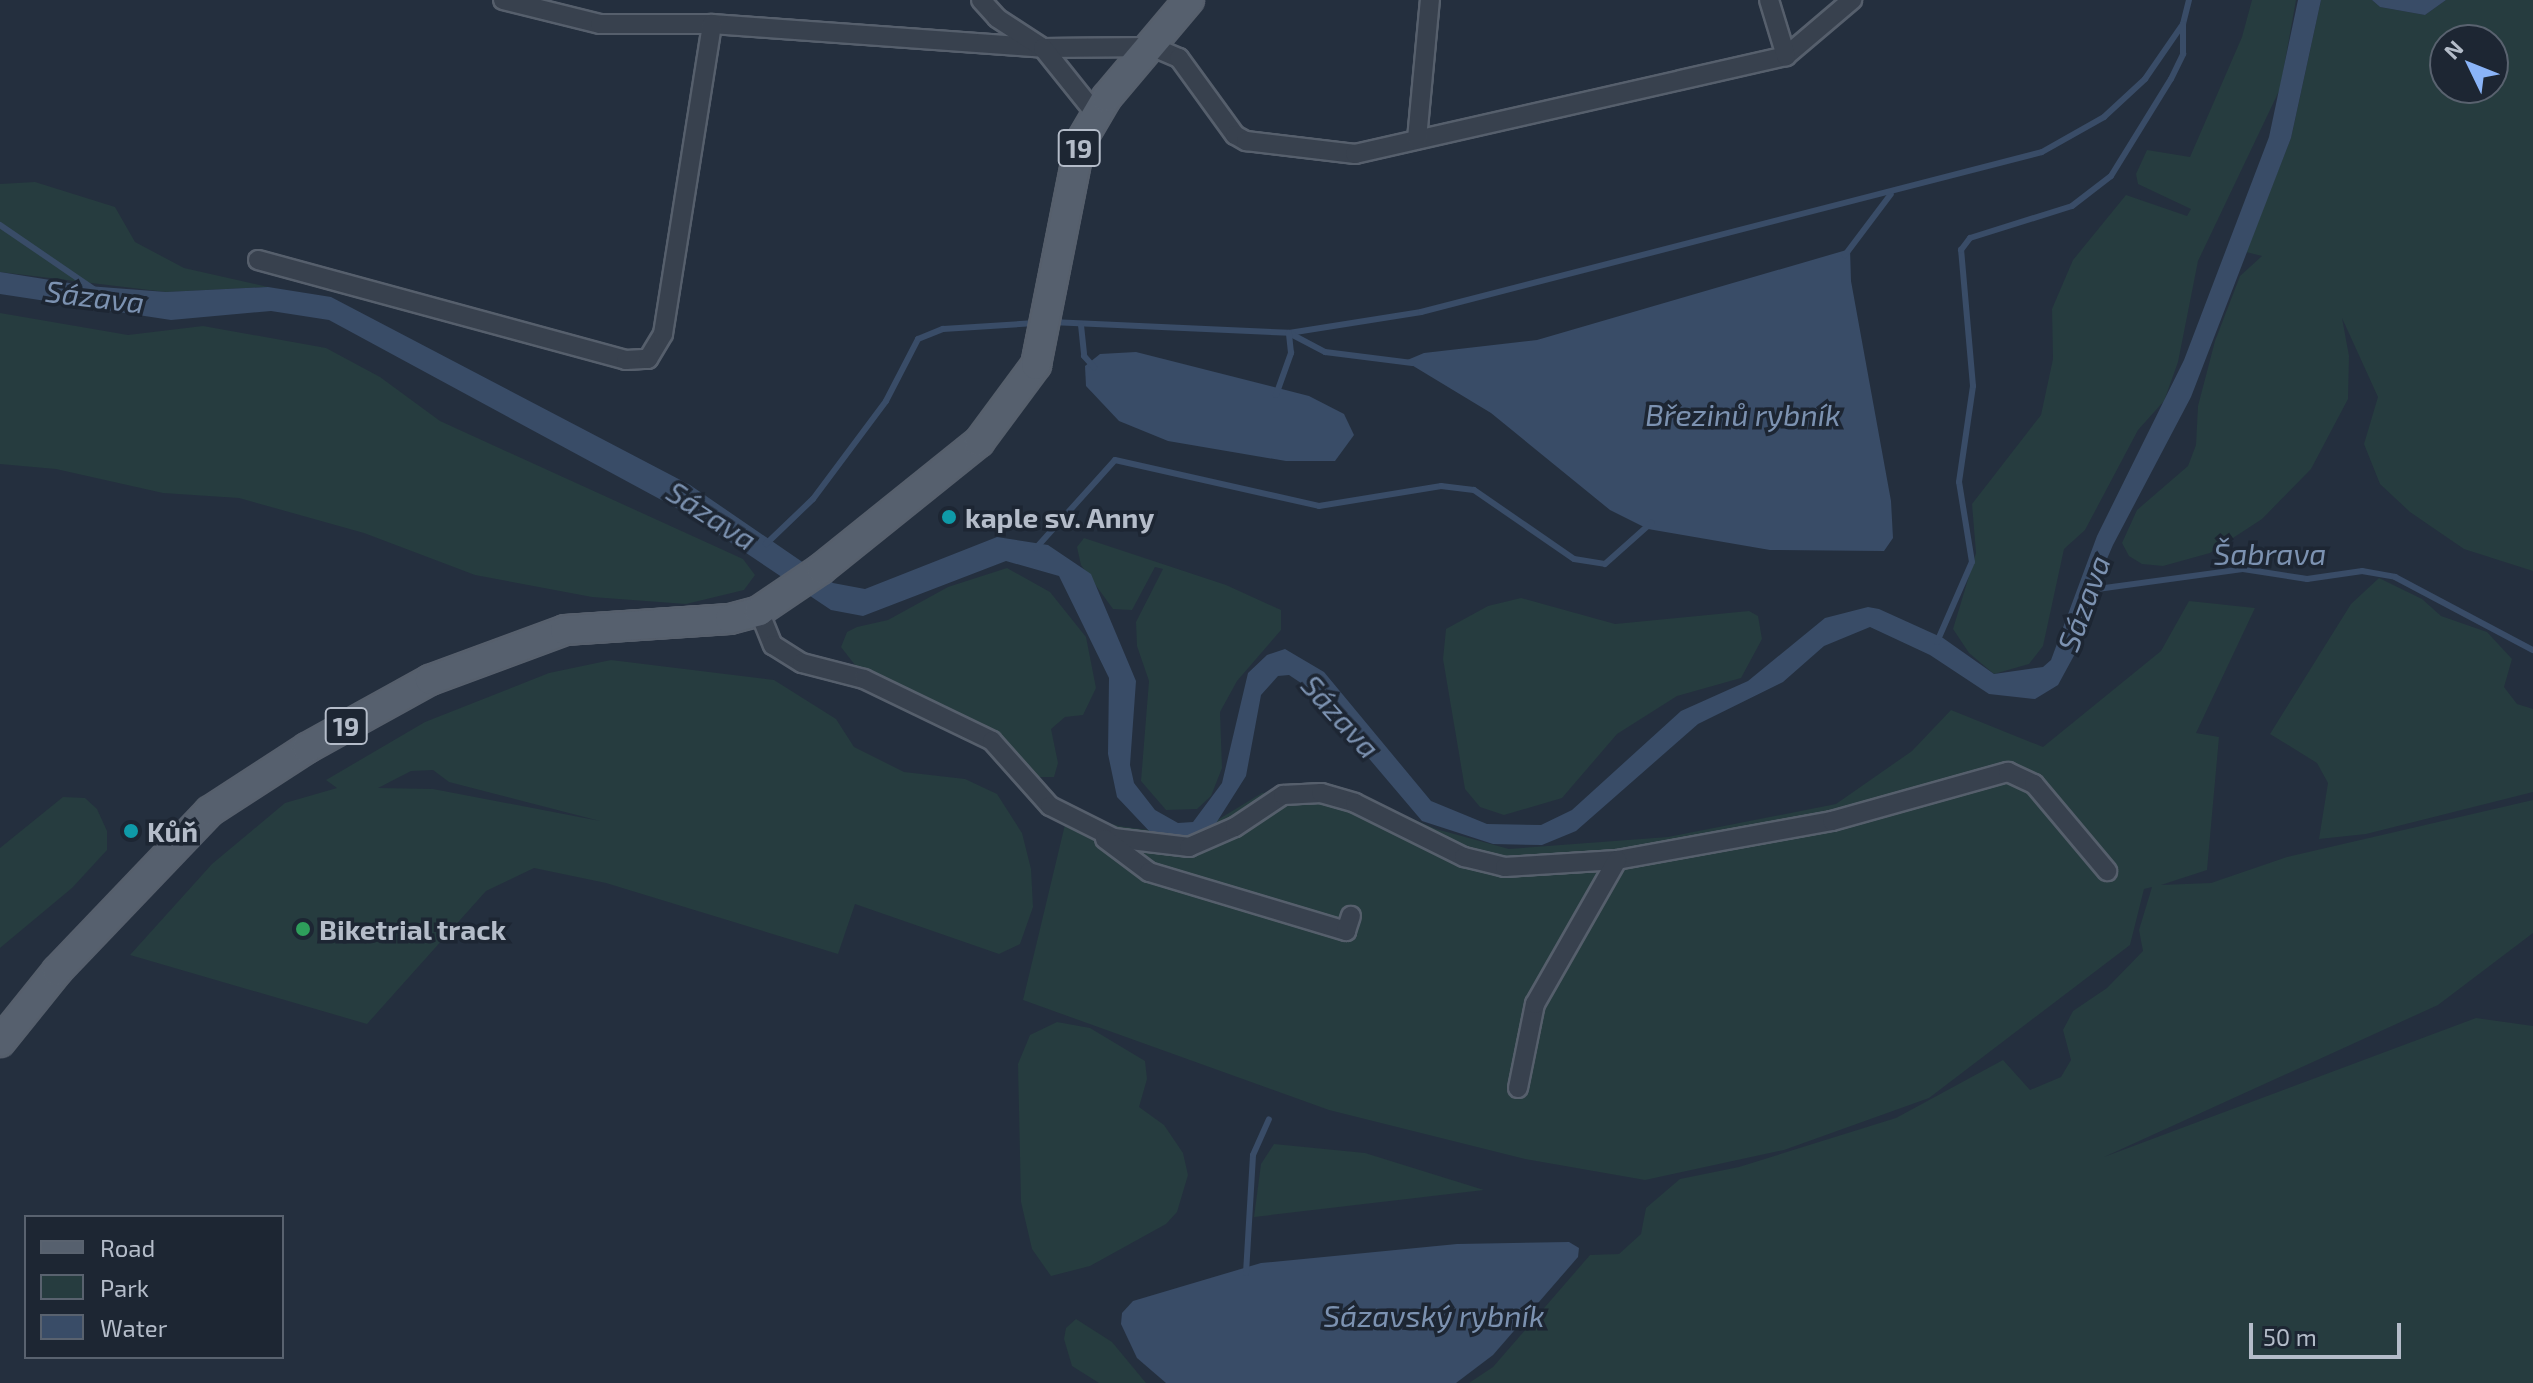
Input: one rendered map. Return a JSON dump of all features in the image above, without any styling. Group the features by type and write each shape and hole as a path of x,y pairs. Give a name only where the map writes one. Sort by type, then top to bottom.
{"main road":[{"name":"19","path":"0,1042 57,971 210,811 307,748 430,680 565,630 730,619 759,611 821,569 979,442 1036,365 1048,323 1065,207 1080,143 1095,113 1189,0"}],"street":[{"path":"503,0 600,24 712,24 1043,48 1153,47 1179,58 1235,135 1246,141 1355,154 1786,56 1852,0"},
{"path":"981,0 997,18 1043,48 1095,113"},
{"path":"1417,139 1430,0"},
{"path":"1769,0 1786,56"},
{"path":"258,260 626,360 648,359 663,334 712,24"},
{"path":"759,611 773,645 802,663 864,679 992,741 1050,806 1093,831 1149,872 1346,931 1351,916"},
{"path":"1093,831 1114,838 1189,847 1235,827 1283,795 1321,793 1355,803 1464,857 1505,867 1617,860 1832,821 2008,772 2034,784 2107,871"},
{"path":"1518,1088 1535,1004 1617,860"}],"green space":[{"path":"2252,0 2296,0 2280,89 2198,261 2178,362 2164,401 2138,430 2085,530 2064,549 2043,646 2029,664 1994,674 1969,653 1953,629 1976,553 1972,504 2041,415 2053,359 2052,309 2073,260 2126,195 2187,216 2191,209 2138,184 2136,174 2147,150 2190,157 2242,37"},
{"path":"2321,0 2372,0 2380,7 2425,15 2446,0 2533,0 2533,571 2464,549 2410,512 2380,484 2364,444 2378,397 2342,318 2349,356 2348,399 2311,469 2262,519 2210,553 2163,566 2142,564 2129,556 2122,543 2137,510 2188,466 2196,445 2198,406 2215,341 2240,276 2262,256 2246,252 2291,138"},
{"path":"35,182 115,207 135,242 184,268 268,287 166,292 0,272 0,184"},
{"path":"0,313 128,335 203,326 326,348 380,377 440,421 743,559 755,575 744,590 686,604 592,597 475,575 364,533 239,498 163,493 56,469 0,464"},
{"path":"1084,538 1226,585 1281,610 1281,630 1237,681 1220,712 1222,768 1211,796 1197,809 1166,810 1141,781 1149,681 1137,646 1136,622 1163,569 1155,567 1132,610 1113,609 1081,565 1077,547"},
{"path":"1007,568 1050,592 1086,637 1096,688 1083,715 1065,717 1051,729 1058,763 1054,777 1039,777 911,693 855,665 841,647 847,632 857,627 888,620 948,587"},
{"path":"2379,578 2422,599 2441,616 2487,632 2512,659 2504,687 2517,704 2533,709 2533,792 2366,834 2319,839 2328,783 2317,763 2270,734 2351,604"},
{"path":"1521,598 1615,624 1749,611 1758,616 1762,639 1741,678 1677,696 1617,734 1562,798 1504,815 1480,807 1465,789 1443,659 1446,629 1488,606"},
{"path":"2189,601 2255,608 2196,733 2219,737 2207,870 2161,885 2211,883 2287,857 2533,800 2533,933 2438,1005 2104,1157 2476,1018 2533,1026 2533,1383 1469,1383 1493,1367 1590,1255 1619,1254 1641,1234 1646,1208 1680,1179 1739,1167 1896,1118 2003,1060 2030,1090 2061,1077 2071,1060 2063,1030 2073,1011 2107,988 2143,951 2139,930 2152,887 2144,889 2130,945 1929,1098 1784,1150 1645,1180 1525,1159 1329,1110 1023,1000 1068,812 1119,826 1191,836 1262,793 1332,784 1436,829 1509,849 1668,837 1836,804 1912,751 1951,710 2043,747 2161,651"},
{"path":"611,660 774,680 836,719 854,747 904,772 965,779 997,794 1022,833 1031,869 1033,907 1020,944 999,954 855,904 838,954 606,883 534,868 486,891 367,1024 130,955 212,864 285,803 337,788 326,780 425,722 549,673","holes":["433,770 449,782 600,821 433,789 378,788 411,771"]},
{"path":"63,797 85,798 97,809 107,831 107,850 72,888 0,948 0,848"},
{"path":"1057,1022 1090,1028 1145,1061 1147,1079 1139,1107 1164,1125 1183,1153 1188,1175 1177,1212 1166,1224 1090,1266 1051,1276 1032,1249 1021,1202 1018,1064 1030,1035"},
{"path":"1274,1144 1365,1153 1484,1190 1254,1217 1261,1164"},
{"path":"1076,1319 1112,1342 1146,1383 1099,1383 1072,1366 1064,1339 1066,1328"}],"water":[{"name":"Sázava","path":"2298,0 2321,0 2291,138 2191,397 2113,545 2097,582 2089,628 2058,685 2035,699 1989,694 1930,655 1870,627 1824,646 1783,682 1698,724 1576,831 1542,845 1493,844 1422,821 1310,689 1289,675 1278,676 1261,695 1246,776 1213,828 1198,838 1151,833 1117,797 1108,754 1109,678 1059,576 1006,561 863,616 831,610 691,516 329,320 271,311 171,320 0,294 0,272 88,286 166,292 268,287 331,297 690,485 833,583 865,589 997,537 1048,545 1091,574 1136,681 1130,765 1134,783 1155,810 1178,823 1193,822 1222,783 1248,673 1267,655 1285,649 1324,672 1431,801 1487,824 1541,825 1572,810 1681,711 1748,681 1825,618 1868,607 1879,609 1943,638 1994,674 2043,667 2051,660 2097,536 2184,360 2269,137"},
{"path":"2372,0 2446,0 2425,15 2380,7"},
{"name":"Březinů rybník","path":"1850,249 1851,281 1891,501 1893,538 1884,551 1770,550 1648,529 1610,510 1491,413 1405,361 1424,353 1537,340"},
{"path":"1136,352 1309,396 1344,414 1354,435 1335,461 1286,461 1168,441 1119,421 1086,386 1085,366 1100,354"},
{"name":"Sázavský rybník","path":"1569,1242 1579,1248 1578,1257 1493,1355 1456,1383 1166,1383 1137,1358 1121,1324 1122,1313 1133,1301 1261,1263 1457,1244"}],"waterway":[{"path":"1051,322 1289,333 1421,312 2042,152 2104,117 2145,79 2183,24 2189,0"},
{"path":"1937,642 1972,562 1959,482 1973,386 1961,250 1970,238 2072,206 2111,176 2183,54 2183,24"},
{"path":"1845,255 1891,194"},
{"name":"Sázava","path":"0,225 98,292"},
{"name":"Sázava","path":"766,544 813,499 886,401 918,339 943,329 1035,323"},
{"path":"1081,325 1084,356 1094,367"},
{"path":"1289,333 1325,352 1412,363"},
{"path":"1276,395 1291,353 1289,333"},
{"path":"1036,548 1115,460 1319,506 1441,486 1474,490 1574,559 1605,564 1651,523"},
{"name":"Šabrava","path":"2090,590 2243,569 2307,579 2362,571 2395,577 2533,650"},
{"path":"1246,1273 1253,1155 1269,1119"}],"place":[{"name":"kaple sv. Anny","path":"949,517"},
{"name":"Kůň","path":"131,831"},
{"name":"Biketrial track","path":"303,929"}]}
